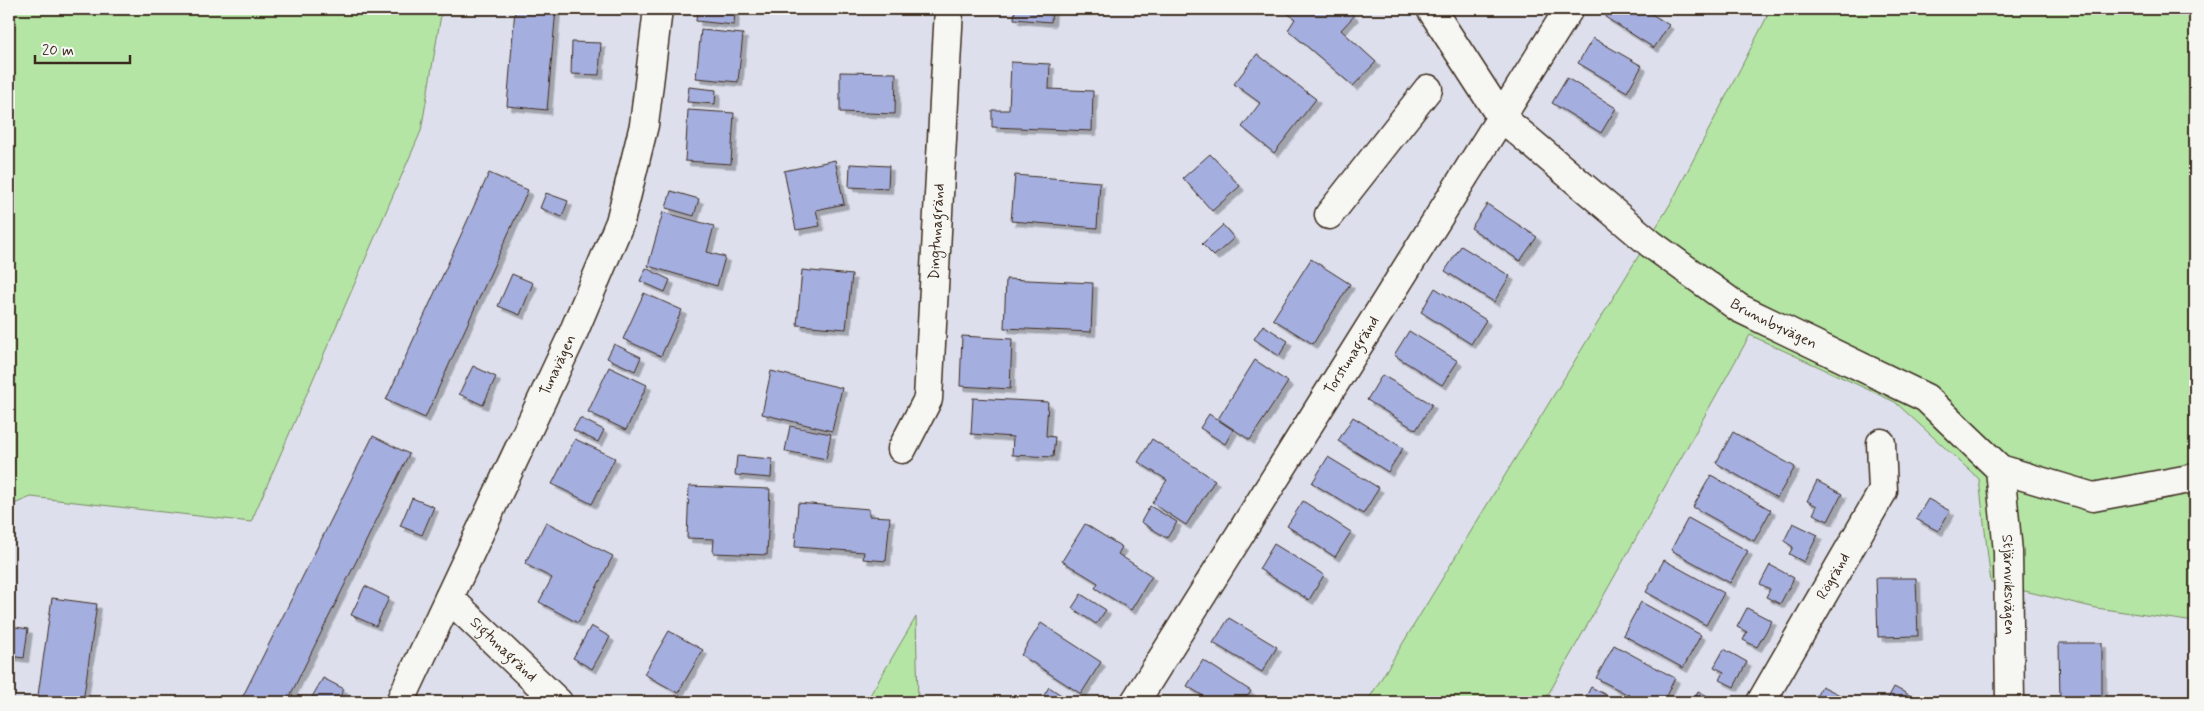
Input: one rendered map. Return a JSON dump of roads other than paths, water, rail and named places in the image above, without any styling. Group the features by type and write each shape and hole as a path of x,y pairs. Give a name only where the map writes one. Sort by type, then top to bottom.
{"street":[{"name":"Tunavägen","path":"400,702 570,338 620,222 644,125 658,9"},
{"name":"Dingtunagränd","path":"902,449 928,399 949,9"},
{"name":"Brunnbyvägen","path":"1431,9 1501,117 1651,244 1733,303 1926,398 2000,468 2094,497 2195,478"},
{"name":"Torstunagränd","path":"1135,702 1569,9"},
{"path":"1329,215 1428,88"},
{"name":"Rögränd","path":"1761,702 1883,490 1881,443"},
{"name":"Stjärnviksvägen","path":"2000,468 2008,552 2010,702"},
{"name":"Sigtunagränd","path":"449,598 558,702"}]}
